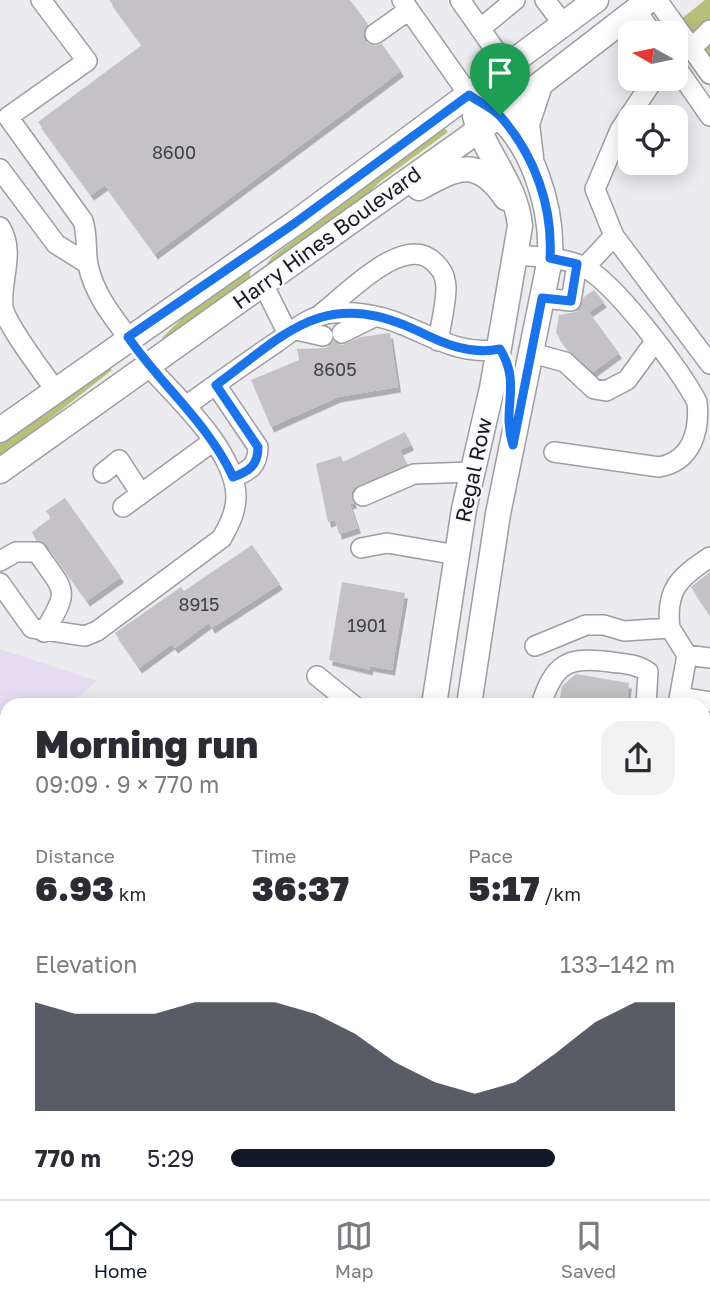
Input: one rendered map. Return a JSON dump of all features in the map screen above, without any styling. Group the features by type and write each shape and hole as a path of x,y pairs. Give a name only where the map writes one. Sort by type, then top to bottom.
{"main road":[{"name":"Harry Hines Boulevard","path":"0,430 128,337 295,223 597,0"},
{"name":"Harry Hines Boulevard","path":"0,471 500,115 647,3"},
{"path":"535,171 526,133 530,111 542,82"},
{"name":"Regal Row","path":"469,95 500,115 535,171 549,210 550,258 491,561 470,698"},
{"name":"Regal Row","path":"436,698 472,472 500,349 517,256 519,217 516,200 506,176 479,130 469,95"},
{"path":"361,214 463,168 489,177 519,217"},
{"path":"263,284 258,269 263,259 287,239 295,223"},
{"path":"128,337 148,366"},
{"path":"500,349 510,366 507,427 513,445"},
{"path":"457,555 491,561"}],"street":[{"path":"41,0 87,61 4,120 83,221 88,238 88,264 102,304 128,337"},
{"path":"460,0 508,67"},
{"path":"481,28 515,0"},
{"path":"545,0 564,25"},
{"path":"647,3 650,21"},
{"path":"647,3 692,48 710,74"},
{"path":"375,34 405,5 469,95"},
{"path":"692,48 710,30"},
{"path":"688,84 710,116"},
{"path":"646,91 620,130 595,189 614,236 710,364"},
{"path":"0,170 56,244 88,264"},
{"path":"0,227 5,235 7,258 2,286 3,309 55,390"},
{"path":"542,298 571,301 581,266 614,236"},
{"path":"186,406 289,330 320,315 394,257 417,254 431,258 443,271 446,288 438,341"},
{"path":"517,256 550,258 581,266 619,297 697,402 699,421 688,450 671,465 659,467 554,452"},
{"path":"263,284 289,330"},
{"path":"320,315 337,313 373,317 400,323 438,341 474,352 500,349"},
{"path":"342,333 373,317"},
{"path":"289,330 323,336"},
{"path":"532,353 565,362 594,389 606,391 627,380 654,343"},
{"path":"0,583 32,628 44,632 85,636 97,631 222,538 232,519 236,498 233,477 186,406 148,366"},
{"path":"216,385 258,447 258,458 250,471 233,477"},
{"path":"123,507 212,442"},
{"path":"103,472 119,460 141,494"},
{"path":"363,496 414,474 472,472"},
{"path":"361,548 387,542 457,555"},
{"path":"0,561 16,552 37,552 64,591 63,601 44,632"},
{"path":"680,698 687,654 670,628 668,610 674,589 683,575 710,556"},
{"path":"535,646 586,625 604,625 624,631 670,628"},
{"path":"687,654 710,658"},
{"path":"543,698 548,683 561,667 583,659 639,666 649,672 647,698"},
{"path":"317,676 344,698"}],"shaded area":[{"path":"0,649 97,681 77,698 0,698"}],"green space":[{"path":"705,0 710,0 710,87 688,55 688,21 679,21"},
{"path":"443,126 448,132 381,181 350,210 269,268 267,264 272,257"},
{"path":"251,267 249,281 165,342 162,338 188,312"},
{"path":"108,366 112,370 0,458 0,444"}],"building":[{"path":"109,0 350,0 368,24 363,34 365,42 375,46 382,44 401,71 155,254 105,185 91,195 38,122 142,45"},
{"path":"594,290 604,302 589,312 619,353 593,372 568,350 556,333 559,315 576,312 584,297"},
{"path":"390,333 398,387 338,397 271,427 251,380 299,360 297,349 326,348 334,341 342,345 361,337"},
{"path":"405,432 411,445 400,450 407,464 354,488 351,494 354,503 350,504 358,528 339,534 335,520 328,522 316,464 341,456 343,462"},
{"path":"65,498 121,577 87,601 47,545 36,540 32,532 51,518 46,511"},
{"path":"252,545 280,584 212,628 209,623 175,648 172,644 139,668 115,633 181,587 184,591"},
{"path":"710,572 710,615 691,587"},
{"path":"342,582 405,593 392,670 370,666 370,670 329,660"},
{"path":"576,674 629,683 627,698 560,698 562,686"}],"route":[{"path":"469,95 500,115 535,171 549,210 550,258 577,264 571,301 542,298 513,445 507,427 512,380 510,366 500,349 474,352 438,341 400,323 365,315 337,313 320,315 286,332 281,339 216,385 258,447 258,458 250,471 233,477 225,458 186,406 148,366 128,337 295,223 469,95"}]}
